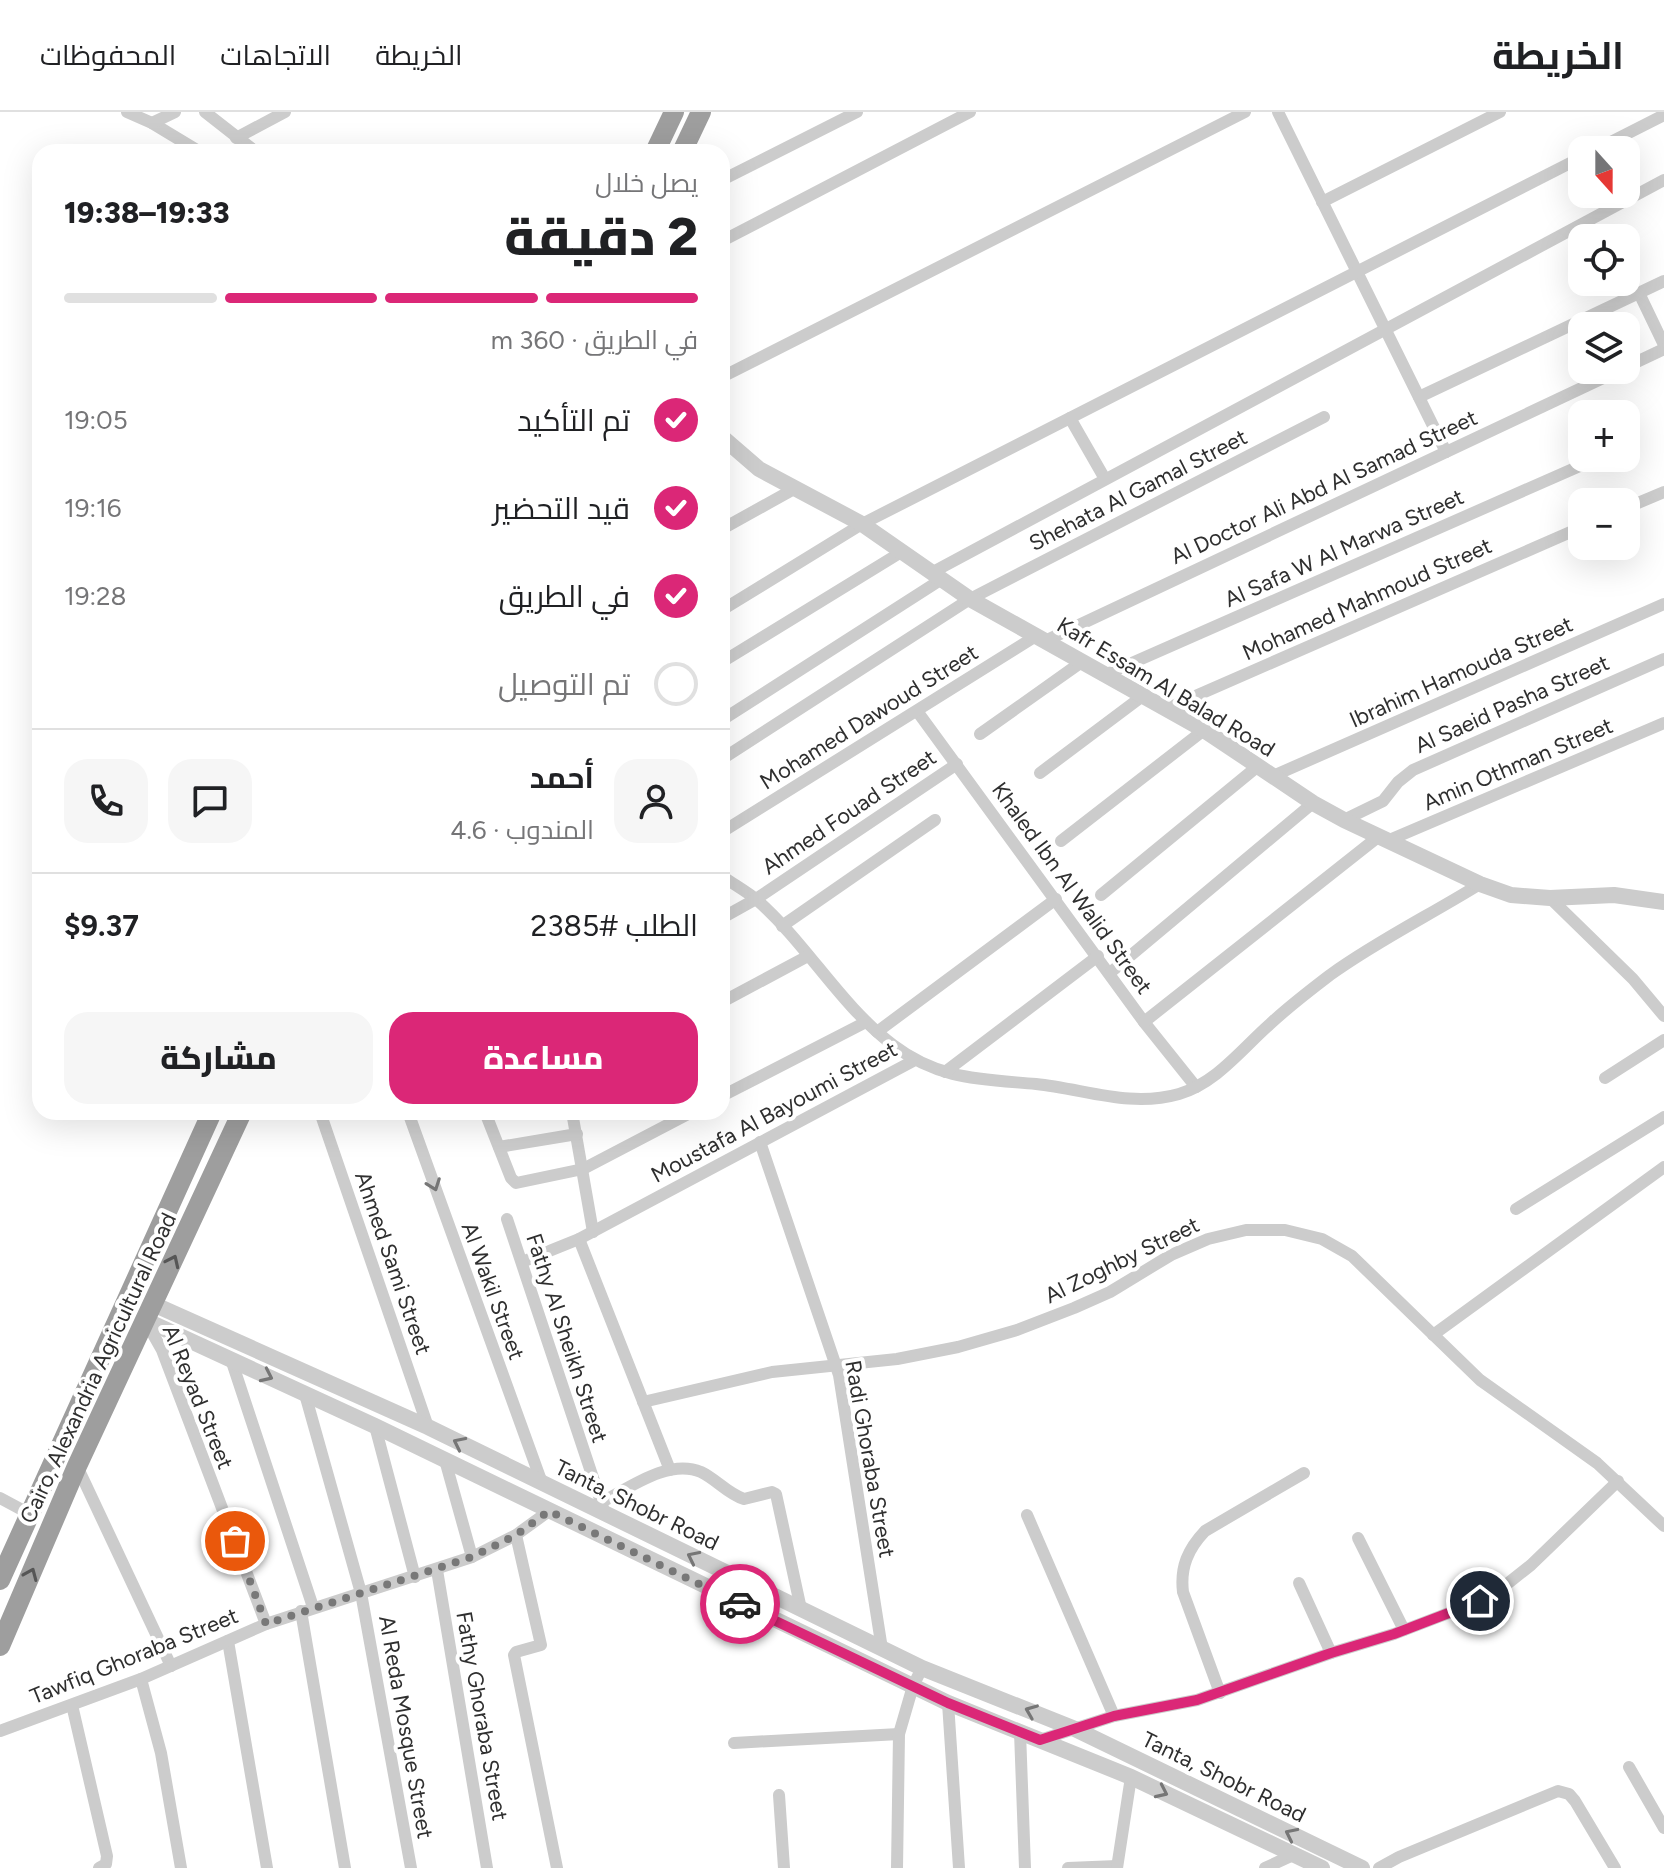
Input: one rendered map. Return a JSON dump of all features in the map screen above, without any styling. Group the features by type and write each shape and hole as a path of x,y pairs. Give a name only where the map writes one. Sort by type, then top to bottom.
{"highway":[{"path":"659,144 674,112"},
{"path":"686,144 701,112"},
{"name":"Cairo, Alexandria Agricultural Road","path":"0,1580 208,1120"},
{"name":"Cairo, Alexandria Agricultural Road","path":"0,1646 77,1466 238,1120"}],"street":[{"path":"127,112 151,117 175,112"},
{"path":"205,112 245,144"},
{"path":"236,138 285,112"},
{"path":"730,176 857,112"},
{"path":"730,237 970,112"},
{"path":"730,373 1245,112"},
{"path":"1278,112 1446,452"},
{"path":"1322,202 1500,112"},
{"path":"1623,136 1664,115"},
{"path":"151,117 189,144"},
{"path":"730,605 862,524 1568,164"},
{"path":"730,715 937,576 1105,479 1664,180"},
{"path":"1640,293 1664,281"},
{"path":"1640,295 1664,347 1640,360"},
{"path":"1419,397 1633,296"},
{"name":"Al Doctor Ali Abd Al Samad Street","path":"1041,638 1590,384"},
{"name":"Shehata Al Gamal Street","path":"730,754 970,599 1324,417"},
{"path":"1070,418 1105,479"},
{"name":"Kafr Essam Al Balad Road","path":"730,444 759,469 862,524 970,599 1168,708 1344,820 1480,884 1511,895 1550,898 1614,895 1664,902"},
{"name":"Al Safa W Al Marwa Street","path":"1107,674 1568,471"},
{"path":"730,525 794,489"},
{"path":"1640,502 1664,492"},
{"name":"Mohamed Mahmoud Street","path":"1168,708 1568,533"},
{"path":"730,657 903,551"},
{"name":"Ibrahim Hamouda Street","path":"1273,776 1664,604"},
{"name":"Mohamed Dawoud Street","path":"730,827 1041,638"},
{"name":"Al Saeid Pasha Street","path":"1344,820 1383,801 1398,782 1413,770 1664,659"},
{"path":"980,734 1083,661"},
{"path":"1040,773 1144,695"},
{"name":"Khaled Ibn Al Walid Street","path":"917,711 1111,972 1144,1022 1196,1087"},
{"name":"Amin Othman Street","path":"1144,1022 1383,839 1664,723"},
{"path":"1061,841 1204,730"},
{"name":"Ahmed Fouad Street","path":"730,914 957,764"},
{"path":"1101,895 1258,766"},
{"path":"1111,972 1313,803"},
{"path":"782,926 935,820"},
{"path":"730,881 756,899 866,1022 925,1066 978,1080 1044,1085 1133,1100 1158,1098 1196,1087 1220,1072 1273,1021 1331,975 1480,884"},
{"path":"1550,898 1654,1002 1664,1016"},
{"path":"877,1032 1056,899"},
{"path":"730,998 808,956"},
{"path":"945,1072 1098,956"},
{"path":"1654,1002 1664,991"},
{"path":"730,1092 866,1022"},
{"path":"1605,1078 1664,1040"},
{"name":"Moustafa Al Bayoumi Street","path":"522,1262 593,1232 915,1060"},
{"path":"1516,1209 1664,1117"},
{"name":"Ahmed Sami Street","path":"323,1120 428,1427"},
{"name":"Al Wakil Street","path":"411,1120 542,1483"},
{"path":"488,1120 511,1178 516,1183 583,1169 677,1120"},
{"path":"574,1120 593,1232"},
{"path":"499,1147 577,1134"},
{"name":"Radi Ghoraba Street","path":"760,1142 836,1366 882,1649"},
{"path":"1433,1335 1664,1167"},
{"name":"Fathy Al Sheikh Street","path":"507,1219 598,1508"},
{"name":"Al Zoghby Street","path":"643,1402 772,1372 897,1359 958,1347 1017,1330 1110,1292 1171,1255 1208,1239 1246,1230 1285,1230 1322,1239 1352,1256 1495,1392 1558,1434 1618,1481 1664,1526"},
{"path":"579,1239 670,1470"},
{"name":"Tanta, Shobr Road","path":"149,1312 231,1359 948,1703 1131,1777 1322,1868"},
{"name":"Tanta, Shobr Road","path":"149,1312 428,1427 922,1668 1075,1729 1362,1868"},
{"name":"Al Reyad Street","path":"149,1312 266,1624"},
{"path":"231,1359 307,1609 345,1868"},
{"name":"Al Reda Mosque Street","path":"305,1394 361,1593 411,1868"},
{"path":"375,1426 415,1577"},
{"path":"445,1460 472,1557"},
{"path":"77,1466 171,1666"},
{"path":"579,1526 598,1508 670,1470 680,1468 701,1473 744,1499 765,1493 776,1494 801,1609"},
{"path":"1220,1693 1183,1592 1181,1580 1185,1560 1193,1543 1205,1531 1304,1473"},
{"path":"1040,1740 1114,1716 1220,1693 1480,1601 1531,1565 1618,1481"},
{"path":"0,1498 28,1513"},
{"name":"Tawfiq Ghoraba Street","path":"0,1731 141,1679 266,1624 472,1557 516,1535 549,1511"},
{"path":"1027,1515 1114,1716"},
{"path":"516,1535 541,1645 514,1655 557,1868"},
{"path":"1358,1538 1404,1630"},
{"name":"Fathy Ghoraba Street","path":"437,1570 487,1868"},
{"path":"1299,1583 1331,1653"},
{"path":"228,1641 267,1868"},
{"path":"897,1868 899,1734 913,1686 922,1668"},
{"path":"141,1679 161,1753 181,1868"},
{"path":"948,1703 959,1868"},
{"path":"72,1705 107,1856 106,1864 99,1868"},
{"path":"1020,1732 1025,1868"},
{"path":"734,1743 899,1734"},
{"path":"1629,1767 1664,1828"},
{"path":"1068,1868 1117,1867 1131,1777"},
{"path":"1379,1868 1558,1791 1569,1794 1575,1801 1615,1868"},
{"path":"779,1795 784,1868"},
{"path":"1265,1868 1293,1855"}],"way so far":[{"path":"235,1541 266,1624 472,1557 516,1535 549,1511 740,1604"}],"route":[{"path":"740,1604 948,1703 1040,1740 1114,1716 1197,1700 1394,1634 1480,1601"}]}
